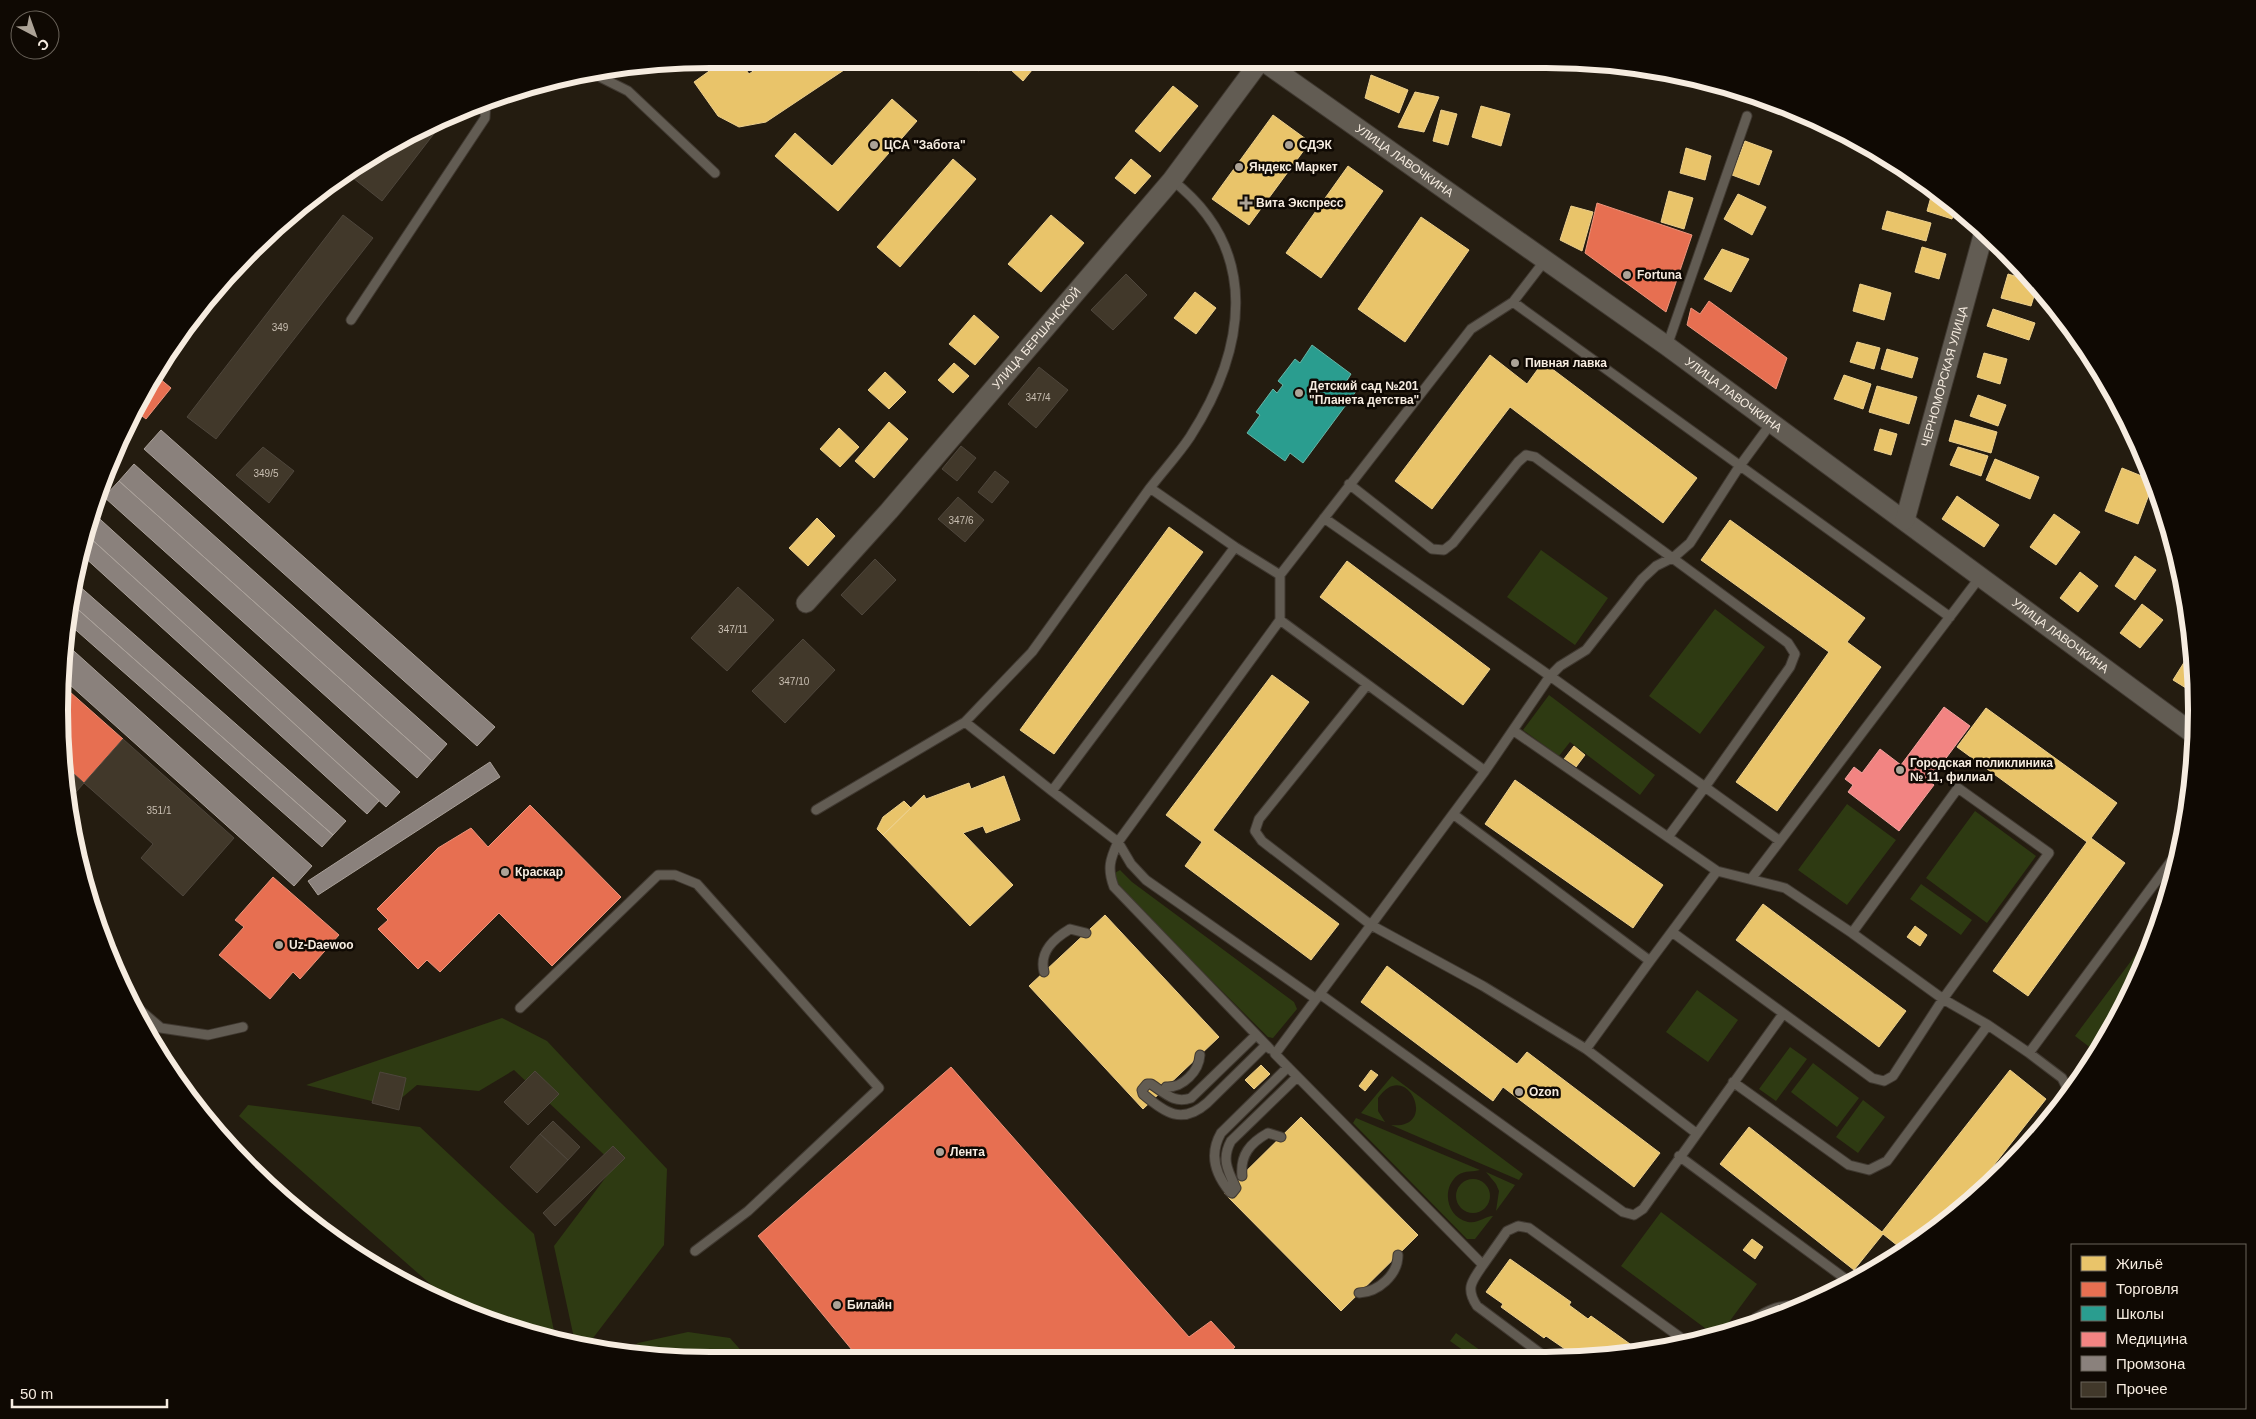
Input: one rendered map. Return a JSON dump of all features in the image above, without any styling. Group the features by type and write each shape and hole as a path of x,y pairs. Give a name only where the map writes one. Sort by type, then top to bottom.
{"street":[{"name":"УЛИЦА БЕРШАНСКОЙ","path":"806,603 896,503 1172,180 1255,68"},
{"name":"УЛИЦА ЛАВОЧКИНА","path":"1275,68 1668,346 2188,730"},
{"name":"ЧЕРНОМОРСКАЯ УЛИЦА","path":"1905,520 1982,239"}],"lane":[{"path":"598,78 628,91 715,173"},
{"path":"351,320 485,118 486,108"},
{"path":"1668,346 1748,116"},
{"path":"816,810 965,722 1032,652 1150,488 1190,438 1209,402 1228,358 1237,311 1234,272 1220,232 1196,200 1172,180"},
{"path":"1483,1265 1297,1077 1114,887 1109,875 1110,860 1118,842 1280,620 1280,575 1471,329 1513,302 1547,259"},
{"path":"1513,302 1739,467 1950,617"},
{"path":"1275,1054 1485,771 1550,676 1560,666 1586,650 1642,579 1656,566 1674,557 1690,543 1739,467 1772,422"},
{"path":"1349,484 1432,549 1444,550 1453,543 1518,462 1526,456 1535,456 1788,643 1795,654 1790,667 1668,836"},
{"path":"1150,488 1235,547 1280,575"},
{"path":"1324,518 1550,676 1780,841"},
{"path":"1052,791 1235,547"},
{"path":"1750,879 1980,577"},
{"path":"1280,620 1485,771"},
{"path":"1368,685 1259,819 1255,831 1262,841 1371,925 1483,986 1586,1049 1696,1133"},
{"path":"965,722 1118,842 1131,864 1146,880 1318,996 1623,1212 1634,1215 1643,1209 1679,1156 1783,1014"},
{"path":"1514,731 1717,871 1785,888 1852,933 1943,1000 1988,1025 2029,1053 2062,1078 2066,1086"},
{"path":"1672,932 1872,1078 1884,1082 1893,1076 1943,1000 2049,854 1958,788 1852,933"},
{"path":"1453,814 1650,961"},
{"path":"2029,1053 2170,863"},
{"path":"1586,1049 1717,871"},
{"path":"520,1008 658,874 675,875 697,884 880,1088 748,1211 695,1251"},
{"path":"1044,972 1043,954 1064,933 1070,929 1086,933"},
{"path":"145,1014 162,1028 208,1035 243,1027"},
{"path":"1733,1082 1849,1165 1869,1170 1887,1161 1988,1025"},
{"path":"1256,1034 1191,1098 1182,1101 1174,1100 1152,1084 1148,1084 1142,1090 1143,1094 1163,1110 1187,1116 1197,1112 1266,1045"},
{"path":"1166,1087 1181,1084 1194,1072 1200,1055"},
{"path":"1288,1067 1221,1132 1216,1141 1214,1150 1217,1170 1230,1192 1232,1193 1236,1188 1226,1166 1226,1149 1231,1141 1297,1077"},
{"path":"1242,1176 1242,1157 1251,1147 1268,1133 1281,1137"},
{"path":"1679,1156 1844,1278"},
{"path":"1539,1352 1477,1306 1470,1296 1471,1282 1508,1231 1518,1226 1529,1228 1680,1337"},
{"path":"1359,1293 1377,1288 1392,1274 1398,1262 1398,1255"},
{"path":"1762,1314 1770,1308 1789,1304"}],"green space":[{"path":"1541,550 1608,598 1575,645 1507,597"},
{"path":"1715,609 1765,647 1700,734 1649,696"},
{"path":"1549,695 1655,775 1640,795 1570,742 1559,756 1523,730"},
{"path":"1847,804 1896,840 1847,905 1798,870"},
{"path":"1975,811 2036,856 1987,923 1926,878"},
{"path":"1120,870 1132,882 1294,1002 1297,1009 1273,1038 1268,1037 1127,896 1115,881 1113,874"},
{"path":"1921,884 1972,920 1961,935 1910,899"},
{"path":"2143,945 2122,993 2091,1048 2075,1036"},
{"path":"1697,990 1738,1020 1708,1062 1666,1032"},
{"path":"502,1018 547,1041 667,1169 664,1245 591,1340 574,1337 554,1246 615,1165 514,1070 479,1091 417,1085 392,1106 306,1085"},
{"path":"1790,1047 1807,1059 1776,1101 1759,1089"},
{"path":"1813,1063 1859,1098 1837,1127 1791,1092"},
{"path":"1392,1076 1523,1174 1519,1180 1391,1125 1406,1124 1414,1117 1416,1108 1414,1098 1408,1090 1399,1085 1389,1087 1378,1098 1378,1111 1385,1122 1361,1113"},
{"path":"1863,1100 1885,1117 1858,1153 1836,1137"},
{"path":"248,1105 420,1127 534,1234 554,1332 464,1303 438,1291 239,1116"},
{"path":"1356,1118 1480,1170 1464,1172 1458,1175 1449,1187 1448,1194 1448,1202 1451,1208 1461,1219 1472,1222 1493,1216 1475,1239 1467,1239 1353,1123"},
{"path":"1486,1172 1515,1185 1496,1211 1499,1191"},
{"path":"1473,1179 1480,1180 1485,1184 1489,1189 1489,1203 1485,1208 1480,1212 1473,1213 1466,1212 1461,1208 1457,1203 1456,1196 1457,1189 1461,1184 1466,1180"},
{"path":"1661,1212 1757,1284 1726,1326 1709,1331 1621,1266"},
{"path":"688,1332 730,1338 742,1352 668,1350 633,1347 638,1343"},
{"path":"1456,1333 1483,1352 1466,1352 1450,1341"}],"building: Жильё":[{"path":"713,68 745,68 749,74 757,68 847,68 766,122 739,127 718,116 694,82"},
{"path":"1011,68 1034,68 1023,81"},
{"path":"1371,75 1408,90 1399,113 1365,98"},
{"path":"1173,86 1198,106 1160,152 1135,131"},
{"path":"1415,92 1439,97 1424,132 1398,127"},
{"name":"ЦСА \"Забота\"","path":"892,99 917,121 838,211 775,156 795,133 832,166"},
{"path":"1481,106 1510,114 1501,146 1472,137"},
{"path":"1441,110 1457,114 1448,145 1433,141"},
{"path":"1273,115 1310,142 1249,225 1212,199"},
{"path":"1745,141 1772,151 1759,185 1732,175"},
{"path":"1686,148 1711,156 1705,180 1680,173"},
{"path":"953,159 976,179 900,267 877,247"},
{"path":"1131,159 1151,176 1135,194 1115,178"},
{"path":"1348,166 1383,191 1321,278 1286,253"},
{"path":"1669,191 1693,198 1684,229 1661,222"},
{"path":"1738,194 1766,207 1752,235 1724,219"},
{"path":"1931,196 1954,214 1952,219 1927,211"},
{"path":"1571,206 1593,212 1582,251 1560,240"},
{"path":"1887,211 1931,223 1926,241 1882,229"},
{"path":"1051,215 1084,243 1041,292 1008,264"},
{"path":"1421,217 1469,250 1405,342 1358,309"},
{"path":"1922,247 1946,254 1939,279 1915,272"},
{"path":"1722,249 1749,259 1731,292 1704,279"},
{"path":"2008,274 2021,278 2035,293 2031,306 2001,298"},
{"path":"1860,284 1891,293 1884,320 1853,311"},
{"path":"1195,292 1216,308 1196,334 1174,318"},
{"path":"1993,309 2035,323 2029,340 1987,326"},
{"path":"974,315 999,337 975,365 949,344"},
{"path":"1857,342 1880,348 1874,369 1850,362"},
{"path":"1887,349 1918,358 1912,378 1881,369"},
{"path":"1984,353 2007,359 2000,384 1977,377"},
{"path":"1490,355 1527,384 1543,362 1697,478 1663,523 1510,407 1432,509 1395,481"},
{"path":"954,363 969,376 953,393 938,380"},
{"path":"885,372 906,392 889,409 868,390"},
{"path":"1844,375 1871,384 1863,409 1834,399"},
{"path":"1877,386 1917,397 1909,424 1869,412"},
{"path":"1978,395 2006,405 1998,426 1970,416"},
{"path":"1955,420 1997,432 1991,453 1949,441"},
{"path":"889,422 908,439 874,478 855,461"},
{"path":"839,428 859,447 840,467 820,449"},
{"path":"1880,429 1897,434 1891,455 1874,450"},
{"path":"1958,447 1988,456 1981,476 1950,465"},
{"path":"1995,459 2039,477 2030,499 1986,480"},
{"path":"2122,468 2145,477 2150,492 2138,524 2105,511"},
{"path":"1957,496 1999,525 1984,547 1942,519"},
{"path":"2054,514 2080,532 2056,565 2030,547"},
{"path":"817,518 835,536 808,566 789,548"},
{"path":"1730,520 1865,618 1847,642 1881,667 1777,811 1736,782 1829,652 1701,560"},
{"path":"1169,527 1203,552 1054,754 1020,730"},
{"path":"2135,556 2156,570 2135,600 2115,586"},
{"path":"1347,561 1490,669 1463,705 1320,597"},
{"path":"2080,572 2098,586 2078,612 2060,598"},
{"path":"2142,604 2163,620 2140,648 2120,633"},
{"path":"2186,659 2187,689 2173,680"},
{"path":"1272,675 1309,702 1213,830 1339,924 1311,960 1185,866 1202,842 1166,815"},
{"path":"1986,708 2117,803 2091,838 2125,863 2028,996 1993,971 2087,842 1957,747"},
{"path":"1574,746 1585,755 1576,767 1564,759"},
{"path":"1004,776 1020,820 986,833 983,826 963,833 1013,885 970,926 883,835 924,795 926,799 969,783 971,789"},
{"path":"1515,780 1663,885 1633,928 1485,824"},
{"path":"904,801 911,808 883,835 877,829 883,817"},
{"path":"1763,904 1906,1011 1879,1047 1736,940"},
{"path":"1105,915 1219,1037 1143,1109 1029,986"},
{"path":"1915,926 1927,935 1920,946 1907,937"},
{"path":"1387,966 1517,1064 1527,1052 1660,1153 1634,1187 1503,1087 1493,1101 1361,1002"},
{"path":"1261,1065 1270,1074 1254,1089 1245,1080"},
{"path":"1371,1070 1378,1075 1365,1091 1359,1086"},
{"path":"2010,1070 2046,1099 1982,1181 1970,1192 1937,1219 1898,1246 1883,1234 1854,1270 1720,1164 1749,1127 1882,1232"},
{"path":"1301,1117 1418,1235 1341,1311 1224,1193"},
{"path":"1752,1239 1763,1247 1755,1259 1743,1250"},
{"path":"1510,1259 1571,1302 1569,1305 1588,1319 1591,1316 1632,1346 1564,1351 1565,1349 1546,1336 1544,1338 1501,1307 1503,1304 1486,1292"}],"building: Торговля":[{"path":"1597,203 1692,235 1666,312 1585,253"},
{"path":"1709,301 1787,358 1776,389 1687,325 1691,308 1700,314"},
{"path":"160,379 171,388 146,419 140,415"},
{"path":"68,691 123,739 84,783 71,771"},
{"name":"Краскар","path":"530,805 621,897 552,966 499,913 440,972 427,960 418,969 378,929 388,920 377,909 438,848 471,828 488,847"},
{"name":"Uz-Daewoo","path":"273,877 339,935 300,979 293,972 270,999 219,955 244,927 235,920"},
{"name":"Лента","path":"951,1067 1189,1337 1211,1321 1235,1347 1230,1352 854,1352 758,1236"}],"building: Школы":[{"path":"1312,345 1351,374 1346,382 1357,390 1303,463 1290,453 1285,461 1247,433 1260,415 1256,412 1273,389 1277,393 1283,385 1278,381 1295,359 1300,363"}],"building: Медицина":[{"name":"Городская поликлиника № 11, филиал","path":"1944,707 1970,726 1929,781 1934,785 1899,831 1848,792 1853,785 1845,779 1854,767 1862,773 1880,749 1901,765"}],"building: Промзона":[{"path":"161,430 495,727 477,746 144,449"},
{"path":"134,464 447,744 432,761 119,481"},
{"path":"119,481 432,761 417,778 104,497"},
{"path":"97,517 400,792 386,807 91,538"},
{"path":"91,538 379,801 367,814 86,558"},
{"path":"80,586 346,821 333,835 76,608"},
{"path":"76,608 333,835 322,847 73,627"},
{"path":"71,648 312,866 294,886 69,684"},
{"path":"490,762 500,777 318,895 308,881"}],"building: Прочее":[{"path":"438,128 382,201 353,178 356,174 388,154"},
{"path":"343,215 373,238 216,439 187,417"},
{"path":"1126,274 1147,295 1113,330 1091,310"},
{"path":"1039,367 1068,390 1036,428 1008,404"},
{"path":"961,446 976,458 957,481 942,469"},
{"path":"263,447 294,471 269,503 236,475"},
{"path":"995,471 1009,482 992,503 978,492"},
{"path":"958,497 984,520 965,542 938,519"},
{"path":"875,559 896,580 862,615 841,595"},
{"path":"738,587 774,620 727,671 691,638"},
{"path":"803,639 835,670 785,723 752,691"},
{"path":"123,739 234,838 183,896 141,858 153,844 84,783"},
{"path":"71,771 84,783 73,795"},
{"path":"535,1071 559,1094 528,1125 504,1102"},
{"path":"380,1072 406,1078 399,1110 372,1103"},
{"path":"553,1121 580,1147 568,1160 540,1134"},
{"path":"540,1134 568,1160 537,1193 510,1167"},
{"path":"613,1146 625,1158 555,1226 543,1213"}],"place":[{"name":"ЦСА \"Забота\"","path":"874,145"},
{"name":"СДЭК","path":"1289,145"},
{"name":"Яндекс Маркет","path":"1239,167"},
{"name":"Вита Экспресс","path":"1246,203"},
{"name":"Fortuna","path":"1627,275"},
{"name":"Пивная лавка","path":"1515,363"},
{"name":"Детский сад №201 \"Планета детства\"","path":"1299,393"},
{"name":"Городская поликлиника № 11, филиал","path":"1900,770"},
{"name":"Краскар","path":"505,872"},
{"name":"Uz-Daewoo","path":"279,945"},
{"name":"Ozon","path":"1519,1092"},
{"name":"Лента","path":"940,1152"},
{"name":"Билайн","path":"837,1305"}]}
